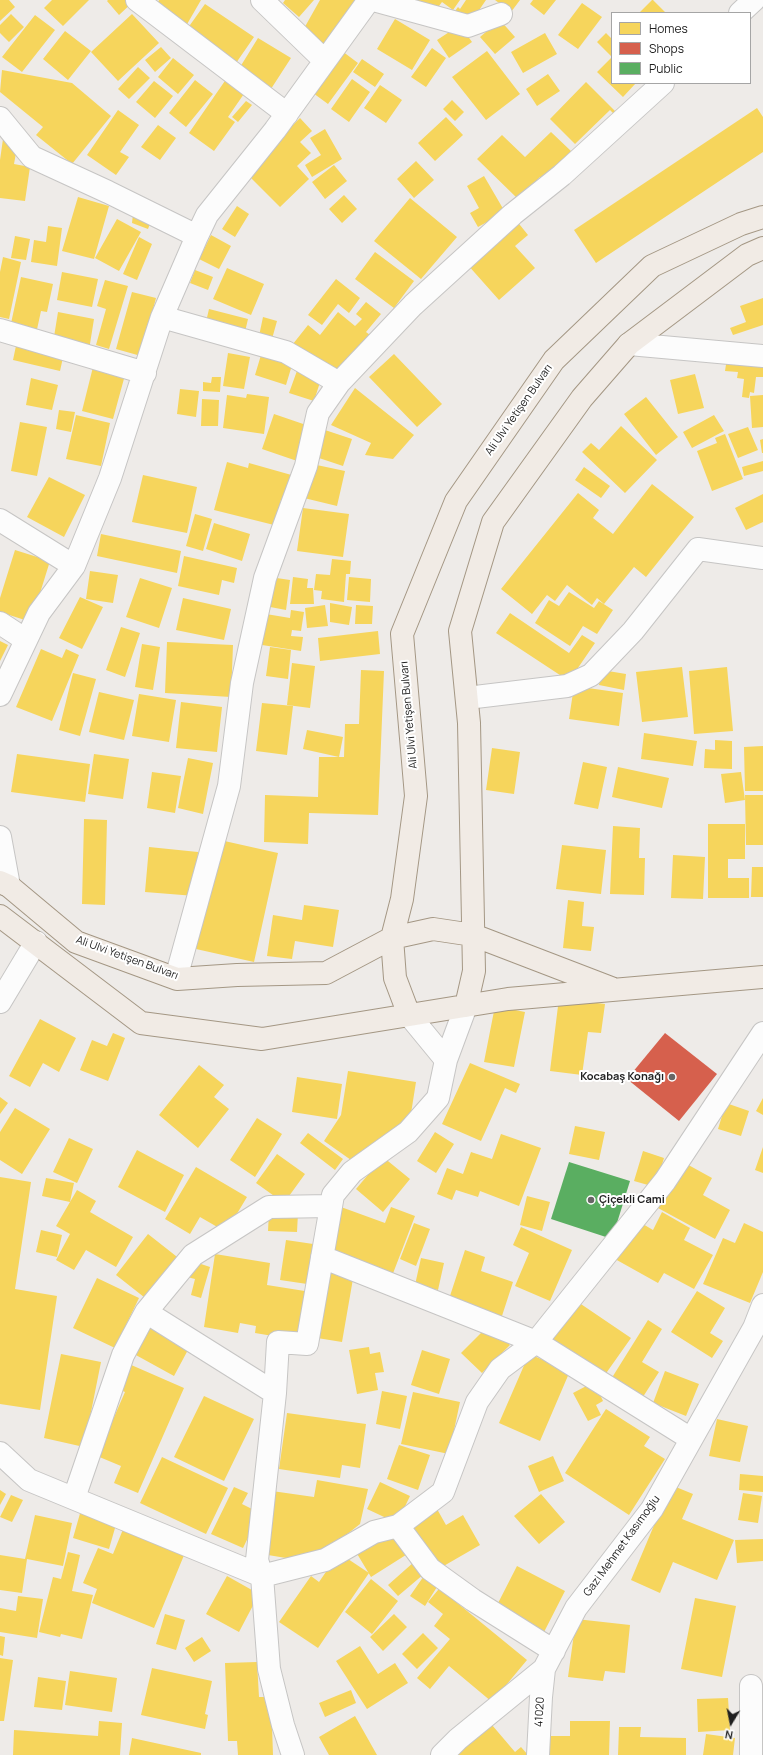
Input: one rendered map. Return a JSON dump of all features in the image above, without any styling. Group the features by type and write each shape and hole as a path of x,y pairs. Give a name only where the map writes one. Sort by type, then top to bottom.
{"main road":[{"name":"Ali Ulvi Yetişen Bulvarı","path":"4,884 76,942 176,978 326,973 392,938 402,899 416,796 402,634 456,501 554,360 652,266 741,224 763,217"},
{"path":"466,1006 474,971 469,723 460,631 493,522 582,398 629,344 758,251"},
{"path":"0,916 141,1023 262,1039 508,999 763,977"},
{"path":"409,1015 395,978 392,938 433,929 473,935 616,990"}],"street":[{"path":"137,0 286,114"},
{"path":"262,0 325,60"},
{"path":"0,695 39,613 74,566 110,478 162,317 206,215 286,114 369,0"},
{"path":"373,0 468,26 501,14"},
{"path":"741,12 754,0"},
{"path":"176,978 229,786 242,683 265,578 306,466 318,412 340,383 413,305 513,214 562,174 662,84"},
{"path":"1,120 32,157 108,192 197,236"},
{"path":"162,317 286,352 340,383"},
{"path":"0,330 145,373"},
{"path":"629,344 763,356"},
{"path":"0,520 74,566"},
{"path":"467,698 567,686 592,675 633,631 698,549 763,558"},
{"path":"0,623 26,640"},
{"path":"0,837 4,884"},
{"path":"0,1002 36,942"},
{"path":"293,1755 283,1725 269,1669 262,1576 257,1560 275,1393 278,1342 307,1344 333,1195 352,1172 408,1132 438,1098 446,1060 466,1006"},
{"path":"409,1015 446,1060"},
{"path":"0,1453 29,1480 262,1576 325,1560 374,1532 398,1526 443,1492 477,1402 500,1369 536,1342 665,1181 763,1033"},
{"path":"74,1498 123,1355 146,1312 193,1255 269,1207 332,1206"},
{"path":"322,1257 536,1342 691,1439"},
{"name":"Gazi Mehmet Kasımoğlu","path":"442,1755 458,1739 549,1660 576,1608 652,1509 754,1328 763,1305"},
{"path":"146,1312 275,1393"},
{"path":"398,1526 430,1569 473,1600 549,1660"},
{"name":"41020","path":"538,1755 540,1697 549,1660"},
{"path":"751,1686 751,1755"}],"building: Homes":[{"path":"0,0 9,0 15,7 0,21"},
{"path":"52,0 89,0 63,26 44,8"},
{"path":"159,0 201,0 186,26 155,9"},
{"path":"285,0 314,0 299,17 283,3"},
{"path":"320,0 355,0 329,47 302,32"},
{"path":"414,0 460,0 453,10 442,2 433,14"},
{"path":"466,0 486,0 471,22 455,11 458,7 460,9"},
{"path":"495,0 520,0 511,12"},
{"path":"533,0 556,0 544,15 530,4"},
{"path":"653,0 665,12 640,12"},
{"path":"107,1 134,1 119,15"},
{"path":"582,3 602,17 578,49 558,35"},
{"path":"205,4 254,37 234,66 185,32"},
{"path":"11,14 24,27 9,42 0,33 0,25"},
{"path":"132,14 159,43 118,81 91,52"},
{"path":"35,15 55,30 22,72 2,57"},
{"path":"395,19 430,40 412,70 377,49"},
{"path":"500,20 515,37 495,54 480,37"},
{"path":"460,25 472,42 449,58 437,40"},
{"path":"65,31 91,51 68,80 43,59"},
{"path":"545,33 557,54 523,73 511,52"},
{"path":"606,33 611,38 611,56 597,42"},
{"path":"258,38 291,58 269,92 237,72"},
{"path":"161,47 171,58 155,72 145,60"},
{"path":"432,48 446,58 426,87 411,77"},
{"path":"342,51 358,63 328,104 313,93"},
{"path":"487,51 520,94 486,120 452,77"},
{"path":"173,58 194,75 178,94 158,77"},
{"path":"611,58 611,84 635,84 623,97 597,72"},
{"path":"362,59 384,74 375,87 353,72"},
{"path":"138,67 150,78 129,99 118,89"},
{"path":"2,70 72,83 111,116 72,164 36,135 43,127 0,92"},
{"path":"548,74 560,91 537,106 526,89"},
{"path":"229,75 248,88 228,117 235,122 214,151 189,133"},
{"path":"352,79 370,92 349,122 331,109"},
{"path":"195,80 213,94 186,127 169,113"},
{"path":"154,81 173,96 155,118 136,102"},
{"path":"586,82 617,113 615,115 610,110 575,144 550,119"},
{"path":"380,85 402,100 386,123 364,108"},
{"path":"452,100 464,112 455,121 443,109"},
{"path":"246,101 252,105 238,122 232,117"},
{"path":"757,108 763,117 763,152 596,263 574,230"},
{"path":"118,110 139,125 120,152 129,157 116,175 87,155"},
{"path":"446,117 463,135 435,161 418,143"},
{"path":"300,118 312,131 300,142 311,153 297,166 309,179 280,207 245,172"},
{"path":"158,125 176,138 160,160 141,147"},
{"path":"325,129 342,159 312,177 305,165 321,155 310,138"},
{"path":"551,132 571,151 543,180 540,177 518,199 477,159 502,135 525,157"},
{"path":"3,139 18,142 14,164 30,167 25,201 0,198 0,160"},
{"path":"416,161 434,180 414,198 397,179"},
{"path":"334,165 347,181 325,199 312,182"},
{"path":"484,176 505,212 478,227 470,213 479,208 467,186"},
{"path":"344,195 357,209 342,223 329,209"},
{"path":"78,197 109,206 94,259 62,251"},
{"path":"410,198 457,237 421,279 374,241"},
{"path":"237,206 249,214 235,237 222,229"},
{"path":"133,214 151,221 148,229 132,223"},
{"path":"117,219 141,232 119,271 95,258"},
{"path":"516,220 528,235 515,246 535,268 499,300 467,264"},
{"path":"48,226 62,228 57,266 31,262 34,240 46,242"},
{"path":"211,235 231,246 219,269 199,259"},
{"path":"15,236 30,239 26,260 11,258"},
{"path":"139,237 152,244 137,280 123,274"},
{"path":"375,252 414,281 394,308 355,279"},
{"path":"3,257 21,262 9,319 0,317 0,272"},
{"path":"227,268 264,284 251,315 213,299"},
{"path":"195,270 213,277 208,290 190,283"},
{"path":"62,272 98,279 92,307 57,300"},
{"path":"21,277 53,284 47,312 41,311 36,334 10,328"},
{"path":"336,279 360,298 349,313 338,304 322,325 308,315"},
{"path":"105,280 128,286 109,349 96,345 106,309 97,306"},
{"path":"132,292 156,298 141,356 116,349"},
{"path":"763,298 763,325 733,335 730,328 746,322 740,306"},
{"path":"366,302 381,314 366,332 370,335 338,375 311,354 304,362 289,349 308,325 320,335 338,312 355,326 362,319 356,314"},
{"path":"209,309 248,319 244,336 205,326"},
{"path":"58,312 94,319 89,350 53,343"},
{"path":"263,317 277,321 272,339 259,336"},
{"path":"17,341 64,353 60,371 13,360"},
{"path":"228,353 250,357 244,389 223,386"},
{"path":"394,354 442,404 417,427 369,377"},
{"path":"261,355 292,365 286,385 255,375"},
{"path":"727,358 763,361 763,377 756,377 754,393 750,392 749,398 742,397 744,379 737,378 738,372 725,371"},
{"path":"93,367 125,375 113,419 82,411"},
{"path":"298,368 322,376 314,401 289,393"},
{"path":"695,374 704,408 678,414 670,380"},
{"path":"212,377 221,377 220,392 203,391 203,382 211,383"},
{"path":"31,378 58,385 52,410 26,405"},
{"path":"355,388 414,435 393,459 365,455 371,443 331,425"},
{"path":"180,389 199,391 196,417 177,414"},
{"path":"247,394 269,397 264,434 223,428 227,395 246,398"},
{"path":"763,395 763,427 752,428 750,396"},
{"path":"646,397 678,437 656,455 624,414"},
{"path":"202,399 219,400 218,426 201,426"},
{"path":"59,410 75,412 71,432 56,429"},
{"path":"274,414 312,427 300,462 262,449"},
{"path":"76,415 110,423 101,466 66,459"},
{"path":"714,415 724,431 692,448 683,432"},
{"path":"20,422 47,427 37,476 11,471"},
{"path":"621,426 657,460 625,493 582,452 591,443 599,450"},
{"path":"748,427 758,450 738,458 728,434"},
{"path":"322,429 352,439 343,466 313,456"},
{"path":"725,434 743,479 712,491 697,451 717,443 715,438"},
{"path":"763,439 763,453 762,453 760,440"},
{"path":"763,461 763,471 744,476 742,467"},
{"path":"227,462 248,468 249,463 295,476 288,501 281,500 274,525 214,510"},
{"path":"312,464 345,471 337,506 304,498"},
{"path":"584,467 610,486 601,498 575,480"},
{"path":"143,475 197,487 187,533 132,522"},
{"path":"49,477 85,495 64,537 27,517"},
{"path":"652,484 694,517 646,577 634,567 604,604 597,598 592,605 567,585 555,601 547,595 532,614 501,589 578,493 599,510 593,518 613,534"},
{"path":"763,494 763,522 746,530 735,508"},
{"path":"303,508 349,514 343,557 297,551"},
{"path":"195,514 212,519 203,551 186,546"},
{"path":"214,523 250,534 242,561 206,549"},
{"path":"101,534 181,551 177,573 97,556"},
{"path":"15,550 50,561 31,622 0,612 0,598"},
{"path":"184,556 237,568 234,583 222,580 219,595 178,586"},
{"path":"332,559 351,561 350,574 346,574 344,602 321,599 322,591 314,590 316,574 330,575"},
{"path":"90,571 118,575 113,603 86,599"},
{"path":"270,577 290,580 286,610 265,606"},
{"path":"293,577 308,579 307,588 313,588 314,604 290,604"},
{"path":"349,577 371,579 370,602 347,600"},
{"path":"140,578 172,588 159,628 126,617"},
{"path":"569,592 594,608 599,601 613,610 597,634 583,626 570,646 535,623 549,600 559,606"},
{"path":"80,597 103,607 82,649 59,638"},
{"path":"183,598 231,609 224,640 176,630"},
{"path":"330,603 352,607 349,625 330,622"},
{"path":"325,605 328,626 307,628 305,608"},
{"path":"356,605 373,606 372,624 355,624"},
{"path":"291,610 304,612 301,631 292,630 291,636 303,637 301,651 262,645 266,614 290,618"},
{"path":"510,613 569,653 582,635 595,643 569,681 496,633"},
{"path":"121,627 140,633 125,677 106,670"},
{"path":"378,631 380,654 320,661 318,638"},
{"path":"0,641 8,645 0,661"},
{"path":"167,642 233,645 231,697 165,693"},
{"path":"142,644 160,647 153,690 135,687"},
{"path":"270,647 291,650 288,679 266,676"},
{"path":"41,649 62,658 66,649 79,655 52,721 16,707"},
{"path":"292,663 315,666 310,708 287,705"},
{"path":"682,667 688,717 642,722 636,672"},
{"path":"727,667 733,731 694,734 689,671"},
{"path":"361,670 384,671 378,815 309,813 308,844 264,842 265,795 318,797 319,757 344,757 345,724 359,724"},
{"path":"602,670 626,674 624,690 599,685"},
{"path":"73,673 96,679 80,736 59,730"},
{"path":"574,686 623,693 619,726 569,719"},
{"path":"99,692 134,700 124,740 89,732"},
{"path":"139,694 176,700 169,742 132,736"},
{"path":"181,702 222,707 217,752 176,748"},
{"path":"262,703 293,706 287,755 256,751"},
{"path":"307,730 343,737 339,757 303,749"},
{"path":"644,733 697,741 693,766 641,759"},
{"path":"715,740 732,741 732,769 704,768 705,749 715,750"},
{"path":"763,746 763,791 745,791 744,747"},
{"path":"492,748 520,752 514,794 486,790"},
{"path":"17,754 90,764 85,802 11,792"},
{"path":"94,754 129,759 123,799 88,794"},
{"path":"188,758 213,763 203,814 178,808"},
{"path":"583,762 607,767 598,809 574,804"},
{"path":"618,767 669,778 662,808 612,797"},
{"path":"152,772 181,776 175,813 147,808"},
{"path":"741,772 745,800 725,803 721,774"},
{"path":"745,795 763,795 763,845 746,845"},
{"path":"84,819 107,820 105,905 82,904"},
{"path":"708,824 745,824 745,859 728,859 728,878 749,878 749,898 708,898"},
{"path":"613,826 640,828 639,858 645,858 644,895 610,894"},
{"path":"220,840 278,853 254,962 196,949"},
{"path":"562,845 606,850 601,894 556,889"},
{"path":"149,847 198,852 195,896 145,892"},
{"path":"673,855 705,857 703,899 671,898"},
{"path":"752,867 763,867 763,897 751,897"},
{"path":"568,900 584,902 582,926 594,927 591,951 563,948"},
{"path":"304,905 339,910 333,947 295,941 292,959 267,956 273,915 302,920"},
{"path":"559,998 605,1004 601,1033 588,1032 582,1075 550,1071"},
{"path":"495,1006 525,1012 514,1067 484,1062"},
{"path":"40,1019 76,1038 59,1072 43,1063 30,1087 9,1076"},
{"path":"113,1033 125,1038 108,1081 80,1070 92,1040 107,1046"},
{"path":"470,1063 520,1084 516,1093 505,1088 481,1141 442,1124"},
{"path":"199,1065 224,1085 214,1097 229,1109 198,1148 159,1115"},
{"path":"348,1071 416,1082 409,1126 351,1160 324,1141 341,1115"},
{"path":"297,1077 342,1084 337,1119 292,1112"},
{"path":"0,1097 8,1103 0,1114"},
{"path":"763,1098 763,1115 756,1111"},
{"path":"726,1103 749,1111 741,1136 718,1129"},
{"path":"15,1108 50,1129 22,1174 0,1160 0,1132"},
{"path":"257,1118 282,1134 255,1177 230,1160"},
{"path":"575,1126 605,1132 599,1160 569,1154"},
{"path":"435,1132 454,1144 436,1173 417,1161"},
{"path":"308,1133 343,1159 335,1170 300,1143"},
{"path":"501,1134 541,1148 519,1206 480,1191 478,1197 456,1190 452,1200 437,1194 447,1168 463,1174 471,1152 492,1159"},
{"path":"69,1138 93,1149 77,1183 53,1172"},
{"path":"763,1147 763,1173 755,1170"},
{"path":"137,1150 184,1175 165,1212 118,1187"},
{"path":"643,1151 664,1158 655,1187 634,1181"},
{"path":"277,1154 305,1174 284,1203 256,1183"},
{"path":"383,1157 410,1179 383,1212 356,1189"},
{"path":"683,1162 712,1178 703,1195 730,1210 715,1239 658,1208"},
{"path":"196,1167 247,1197 226,1232 200,1217 190,1234 165,1219"},
{"path":"0,1177 31,1182 15,1289 57,1296 40,1410 0,1404"},
{"path":"46,1178 74,1183 70,1202 42,1196"},
{"path":"77,1190 96,1201 90,1212 133,1237 116,1267 86,1250 74,1270 56,1260 70,1234 56,1226"},
{"path":"527,1196 550,1202 542,1231 520,1225"},
{"path":"341,1207 385,1223 391,1207 415,1216 392,1276 325,1251"},
{"path":"269,1212 298,1213 297,1232 268,1231"},
{"path":"662,1212 690,1228 684,1240 713,1255 694,1289 664,1273 658,1283 615,1259 636,1220 653,1230"},
{"path":"414,1223 430,1229 416,1266 400,1259"},
{"path":"744,1223 763,1232 763,1272 750,1303 703,1284 723,1238 735,1243"},
{"path":"521,1227 572,1250 550,1301 515,1286 529,1253 513,1245"},
{"path":"41,1230 62,1235 57,1257 36,1252"},
{"path":"148,1234 181,1260 149,1301 116,1275"},
{"path":"286,1240 320,1245 314,1285 280,1280"},
{"path":"465,1250 485,1257 481,1271 513,1282 501,1319 448,1302"},
{"path":"215,1254 270,1263 267,1285 311,1292 303,1341 255,1333 256,1326 240,1323 238,1333 204,1327"},
{"path":"421,1258 444,1263 438,1290 415,1285"},
{"path":"192,1261 210,1267 201,1298 191,1295 195,1279 187,1277"},
{"path":"323,1268 354,1273 342,1342 311,1337"},
{"path":"97,1278 139,1298 115,1348 73,1328"},
{"path":"697,1291 725,1308 710,1333 723,1341 712,1358 671,1332"},
{"path":"572,1298 631,1338 602,1379 544,1339"},
{"path":"648,1320 662,1329 642,1362 659,1372 639,1403 608,1384"},
{"path":"489,1325 510,1345 482,1373 461,1353"},
{"path":"150,1326 189,1348 174,1376 134,1354"},
{"path":"369,1347 370,1354 380,1352 384,1372 375,1373 378,1390 357,1394 349,1350"},
{"path":"422,1350 450,1359 439,1394 411,1385"},
{"path":"61,1354 101,1362 84,1447 44,1438"},
{"path":"529,1354 570,1371 540,1441 499,1423"},
{"path":"129,1364 184,1388 138,1493 114,1483 121,1466 97,1456 125,1392 118,1389"},
{"path":"665,1371 699,1384 686,1416 653,1403"},
{"path":"594,1382 603,1401 596,1405 601,1415 588,1421 573,1393"},
{"path":"382,1391 407,1396 400,1429 376,1424"},
{"path":"413,1392 460,1402 449,1454 401,1444"},
{"path":"204,1396 254,1419 224,1481 174,1457"},
{"path":"606,1409 650,1437 644,1446 665,1459 629,1515 565,1473"},
{"path":"287,1413 366,1424 360,1468 342,1465 340,1478 279,1469"},
{"path":"717,1419 748,1426 740,1462 709,1456"},
{"path":"399,1445 430,1455 418,1490 387,1479"},
{"path":"553,1456 564,1481 539,1492 528,1466"},
{"path":"162,1457 228,1488 206,1534 140,1503"},
{"path":"740,1474 763,1476 763,1492 739,1490"},
{"path":"317,1480 368,1489 360,1524 336,1543 304,1561 262,1554 272,1491 314,1497"},
{"path":"380,1482 410,1496 397,1523 367,1509"},
{"path":"671,1485 693,1494 682,1519 734,1540 717,1580 673,1562 660,1593 631,1580"},
{"path":"234,1487 248,1493 242,1504 260,1513 243,1548 211,1534"},
{"path":"0,1490 6,1494 0,1505"},
{"path":"743,1493 762,1496 758,1523 738,1520"},
{"path":"541,1494 565,1522 539,1544 514,1516"},
{"path":"11,1495 23,1500 12,1522 0,1517"},
{"path":"437,1509 446,1525 463,1515 480,1545 435,1571 409,1526"},
{"path":"81,1510 117,1521 109,1549 73,1538"},
{"path":"35,1515 72,1523 63,1566 27,1559 22,1593 0,1590 0,1555 25,1559"},
{"path":"126,1522 187,1548 154,1628 92,1603 97,1589 83,1583 98,1548 113,1554"},
{"path":"394,1528 409,1553 371,1577 356,1552"},
{"path":"763,1539 763,1561 737,1563 735,1540"},
{"path":"68,1552 80,1555 72,1591 93,1595 82,1639 61,1634 60,1637 39,1632 53,1577 61,1579"},
{"path":"339,1553 369,1573 318,1648 279,1622 311,1576 319,1582"},
{"path":"414,1562 424,1574 398,1596 388,1585"},
{"path":"517,1566 565,1591 543,1634 495,1609"},
{"path":"428,1570 442,1579 425,1606 410,1596"},
{"path":"227,1576 259,1594 239,1632 206,1614"},
{"path":"371,1579 398,1601 372,1634 345,1612"},
{"path":"443,1584 450,1597 527,1660 492,1702 449,1666 430,1689 417,1678 450,1639 434,1626 443,1614 428,1602"},
{"path":"18,1596 43,1599 37,1638 0,1632 0,1608 16,1611"},
{"path":"695,1598 736,1606 722,1677 681,1669"},
{"path":"165,1614 185,1620 176,1650 156,1644"},
{"path":"394,1614 407,1627 383,1651 370,1637"},
{"path":"576,1619 630,1625 625,1673 605,1671 603,1681 568,1677"},
{"path":"423,1633 438,1648 417,1669 402,1654"},
{"path":"0,1636 5,1637 3,1656 0,1655"},
{"path":"202,1637 211,1651 194,1662 185,1648"},
{"path":"360,1646 378,1674 395,1663 408,1683 367,1709 336,1661"},
{"path":"0,1658 13,1660 4,1721 0,1721"},
{"path":"257,1662 259,1697 271,1697 273,1755 238,1755 237,1741 228,1741 225,1663"},
{"path":"152,1668 212,1681 205,1714 208,1715 205,1729 141,1715"},
{"path":"70,1671 117,1678 112,1712 65,1705"},
{"path":"38,1677 66,1681 62,1710 34,1707"},
{"path":"351,1690 356,1703 325,1717 319,1703"},
{"path":"728,1698 730,1730 698,1732 697,1699"},
{"path":"355,1716 377,1755 329,1755 319,1737"},
{"path":"99,1721 122,1723 120,1755 13,1755 14,1730 98,1736"},
{"path":"570,1721 610,1721 609,1755 550,1755 550,1736 570,1736"},
{"path":"492,1725 515,1752 521,1747 528,1755 459,1755 458,1753"},
{"path":"619,1727 641,1727 640,1737 686,1738 686,1755 618,1755"},
{"path":"706,1734 735,1738 733,1755 703,1755"},
{"path":"132,1738 201,1753 201,1755 129,1755"}],"building: Shops":[{"name":"Kocabaş Konağı","path":"665,1033 717,1074 679,1121 627,1079"}],"building: Public":[{"name":"Çiçekli Cami","path":"569,1162 630,1181 612,1239 551,1219"}],"place":[{"name":"Kocabaş Konağı","path":"672,1077"},
{"name":"Çiçekli Cami","path":"591,1200"}]}
